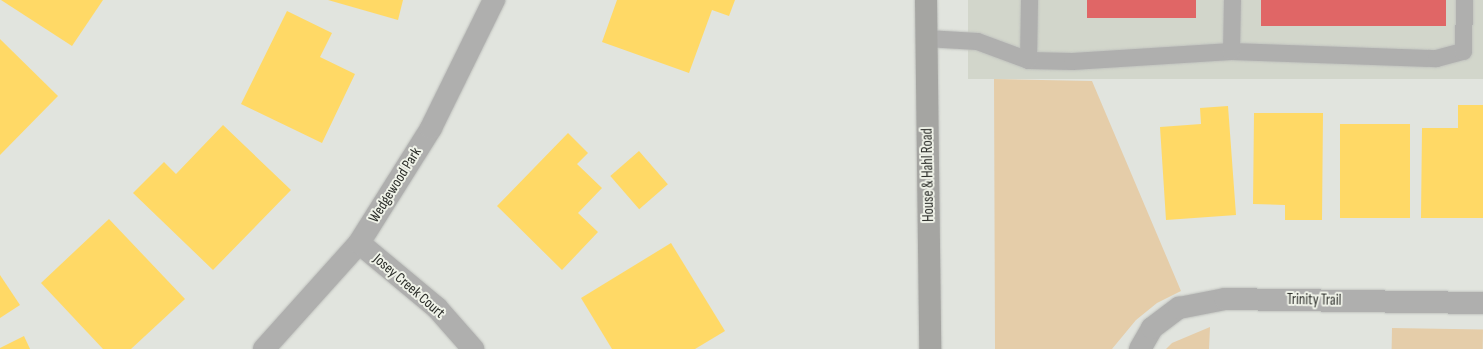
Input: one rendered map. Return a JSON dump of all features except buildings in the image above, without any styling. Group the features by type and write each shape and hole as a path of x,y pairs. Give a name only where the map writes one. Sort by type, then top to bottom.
{"street":[{"name":"Wedgewood Park","path":"264,349 359,244 431,128 494,0"},
{"name":"House & Hahl Road","path":"926,0 930,349"},
{"name":"Josey Creek Court","path":"359,244 437,308 473,349"},
{"name":"Trinity Trail","path":"1140,349 1152,328 1180,308 1225,299 1483,303"}],"lane":[{"path":"1028,60 1029,0"},
{"path":"1231,51 1232,0"},
{"path":"926,38 977,41 1028,60 1072,61 1231,51 1436,58 1463,51 1464,0"}],"shaded area":[{"path":"968,0 1483,0 1483,79 968,79"},
{"path":"994,79 1092,81 1181,291 1157,303 1136,320 1112,349 995,349"},
{"path":"1210,327 1209,349 1166,349 1172,343"},
{"path":"1392,328 1483,330 1483,349 1392,349"}]}
